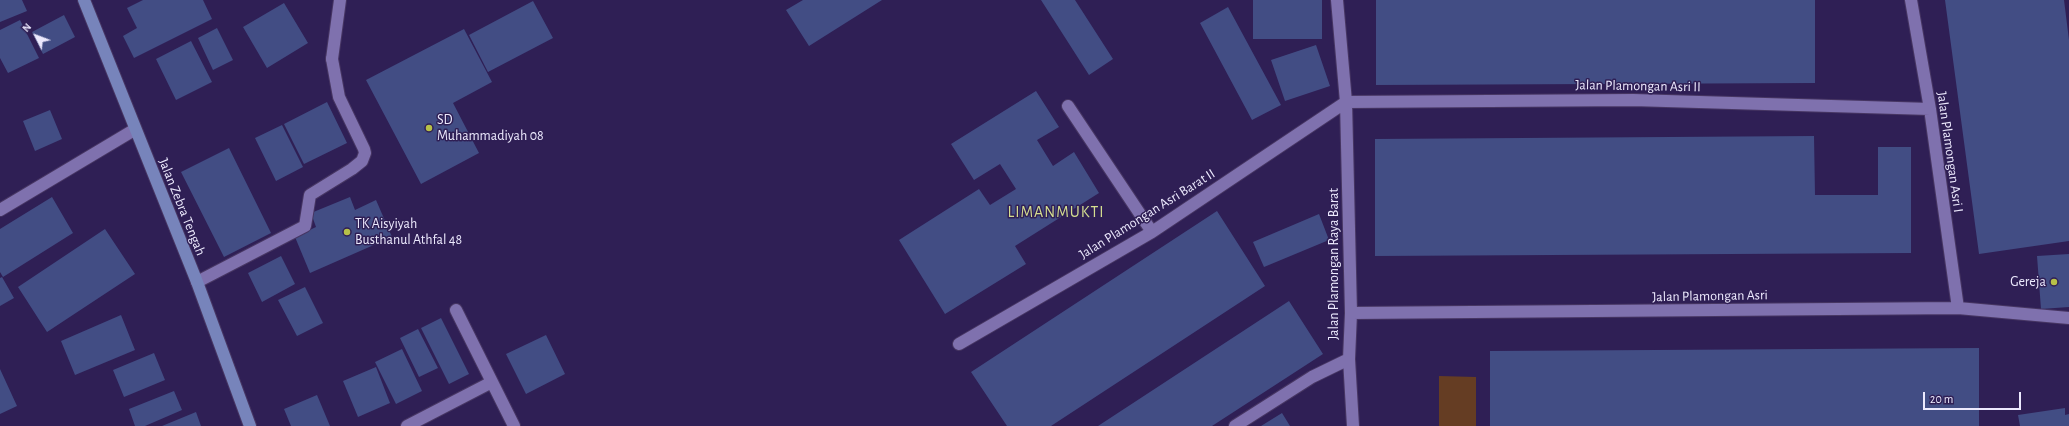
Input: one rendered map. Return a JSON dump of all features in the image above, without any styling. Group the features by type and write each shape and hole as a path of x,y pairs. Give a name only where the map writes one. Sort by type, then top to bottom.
{"street":[{"name":"Jalan Zebra Tengah","path":"84,0 134,130 196,282 250,426"},
{"path":"196,282 305,226 309,199 313,193 352,169 362,161 365,154 364,149 339,97 332,58 340,0"},
{"name":"Jalan Plamongan Raya Barat","path":"1337,0 1346,102 1351,313 1349,359 1352,426"},
{"name":"Jalan Plamongan Asri I","path":"1910,0 1930,109 1958,308"},
{"name":"Jalan Plamongan Asri II","path":"1346,102 1633,100 1930,109"},
{"name":"Jalan Plamongan Asri Barat II","path":"959,344 1152,232 1346,102"},
{"path":"1068,106 1152,232"},
{"path":"0,210 134,130"},
{"name":"Jalan Plamongan Asri","path":"1351,313 1958,308 2069,318"},
{"path":"456,310 514,426"},
{"path":"1235,426 1312,377 1349,359"},
{"path":"407,426 492,382"}],"shaded area":[{"path":"1439,376 1476,377 1476,426 1439,426"}],"building":[{"path":"0,0 22,0 27,11 0,22"},
{"path":"143,0 203,0 212,19 134,58 123,36 137,28 127,8"},
{"path":"803,0 882,0 809,46 786,10"},
{"path":"1041,0 1075,0 1113,59 1089,75"},
{"path":"1253,0 1322,0 1322,39 1253,39"},
{"path":"1376,0 1815,0 1815,83 1376,85"},
{"path":"1945,0 2064,0 2069,40 2069,241 1979,254"},
{"path":"533,1 553,38 488,72 469,35"},
{"path":"284,3 308,43 267,68 243,27"},
{"path":"1228,7 1281,105 1252,120 1200,23"},
{"path":"64,15 75,37 43,54 32,32"},
{"path":"20,20 39,58 8,73 0,58 0,30"},
{"path":"217,28 233,60 213,70 198,38"},
{"name":"SD Muhammadiyah 08","path":"464,29 492,82 453,103 479,153 421,184 366,80"},
{"path":"191,41 212,82 176,100 156,59"},
{"path":"1316,45 1330,86 1285,101 1271,60"},
{"path":"1036,91 1059,127 1037,140 1053,166 1074,152 1099,193 1015,246 1026,264 945,314 899,240 979,189 990,205 1016,189 1000,164 974,180 951,144"},
{"path":"327,102 347,143 304,164 284,124"},
{"path":"50,110 62,139 35,151 23,121"},
{"path":"282,125 303,167 276,181 255,138"},
{"path":"1814,136 1815,195 1878,195 1878,147 1911,147 1911,253 1375,256 1375,139"},
{"path":"229,148 271,233 224,257 181,172"},
{"path":"52,197 73,233 3,277 0,272 0,229"},
{"name":"TK Aisyiyah Busthanul Athfal 48","path":"350,197 355,210 376,200 392,237 310,273 295,237 316,227 311,213"},
{"path":"1217,211 1265,286 1051,426 1007,426 971,372"},
{"path":"1319,214 1329,240 1264,267 1253,242"},
{"path":"105,229 135,274 47,332 18,287"},
{"name":"Gereja","path":"2069,254 2069,307 2041,309 2037,256"},
{"path":"281,256 295,284 262,302 248,273"},
{"path":"2,277 14,298 0,306 0,278"},
{"path":"305,287 323,323 297,336 278,300"},
{"path":"1289,301 1323,354 1212,426 1098,426"},
{"path":"121,315 135,350 75,375 61,341"},
{"path":"441,318 469,374 449,384 421,328"},
{"path":"418,329 438,368 419,377 400,338"},
{"path":"546,335 565,374 526,394 506,354"},
{"path":"1979,348 1979,426 1490,426 1490,351"},
{"path":"402,349 422,391 396,404 375,362"},
{"path":"154,353 165,380 124,397 113,370"},
{"path":"376,367 390,403 358,417 343,381"},
{"path":"0,369 17,406 0,414"},
{"path":"174,391 182,410 145,426 135,426 129,409"},
{"path":"317,395 330,426 291,426 284,409"},
{"path":"2065,408 2065,415 2069,414 2069,426 2020,426 2018,415"},
{"path":"196,412 201,426 162,426"},
{"path":"1282,413 1290,426 1261,426"}],"place":[{"name":"SD Muhammadiyah 08","path":"429,128"},
{"name":"TK Aisyiyah Busthanul Athfal 48","path":"347,232"},
{"name":"Gereja","path":"2054,282"}],"district":[{"name":"LIMANMUKTI","path":"1056,212"}]}
